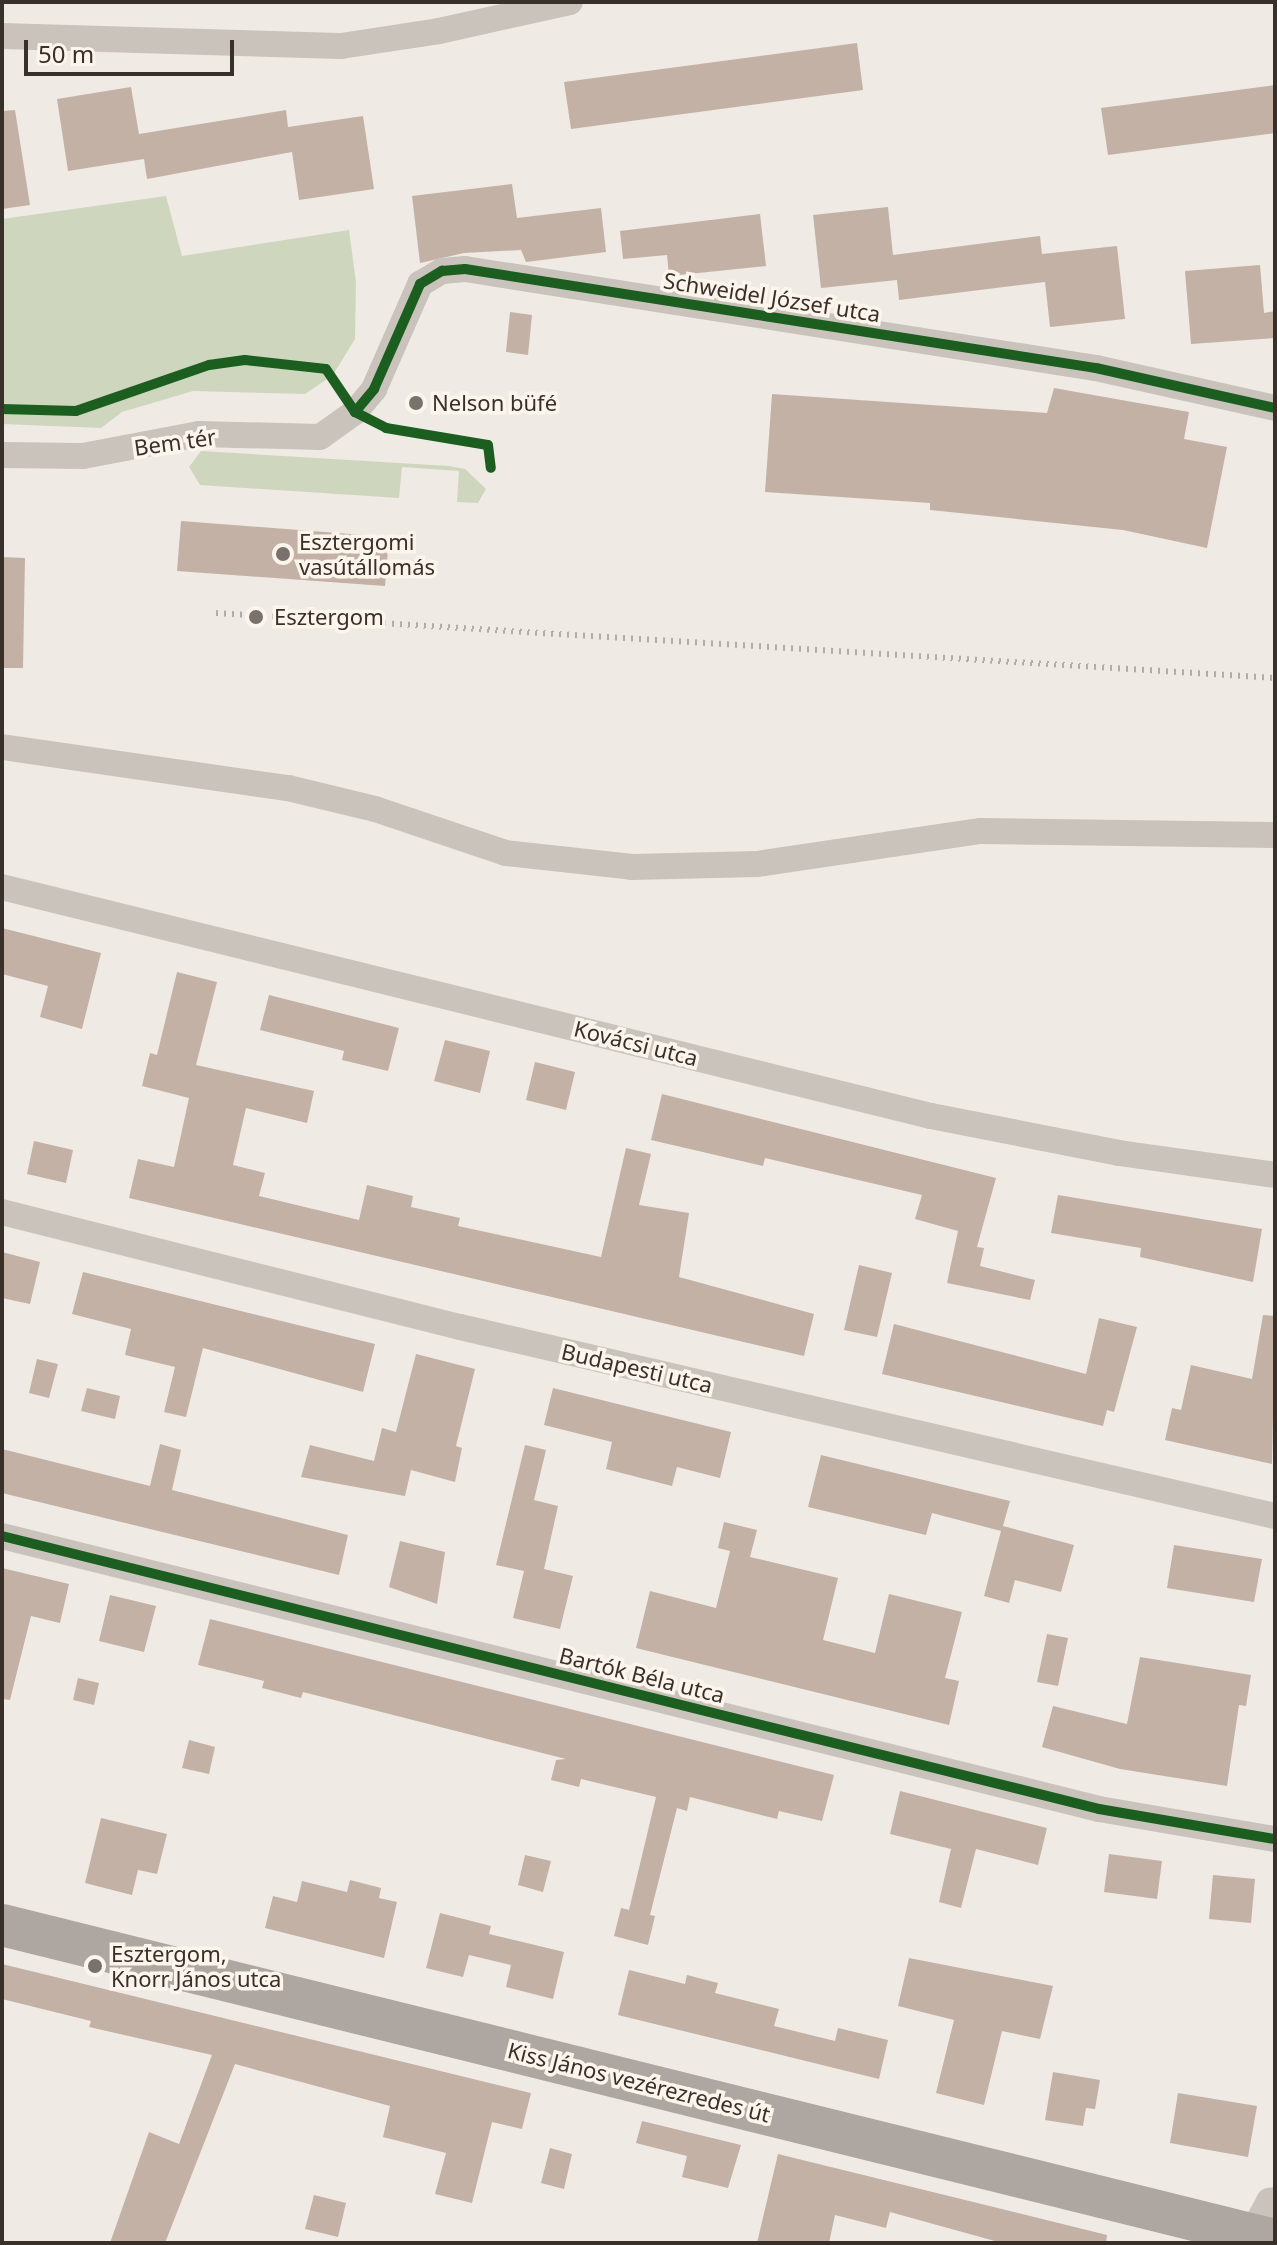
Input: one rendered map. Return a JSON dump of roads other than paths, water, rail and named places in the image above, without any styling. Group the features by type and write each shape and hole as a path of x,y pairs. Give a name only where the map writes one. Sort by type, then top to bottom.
{"main road":[{"name":"Kiss János vezérezredes út","path":"2,1925 1263,2237"}],"street":[{"path":"2,36 341,46 439,31 570,2"},
{"name":"Schweidel József utca","path":"345,421 374,389 420,284 442,271 465,269 1096,368 1275,408"},
{"name":"Bem tér","path":"2,455 83,456 199,434 312,438 345,421"},
{"path":"2,747 302,791 506,853 632,867 757,864 981,831 1275,835"},
{"name":"Kovácsi utca","path":"2,887 931,1116 1119,1153 1275,1175"},
{"name":"Budapesti utca","path":"2,1212 460,1327 1275,1516"},
{"name":"Bartók Béla utca","path":"2,1536 1099,1809 1275,1839"},
{"path":"1263,2237 1269,2201 1275,2200"}],"railway":[{"path":"216,613 1275,678"}],"place":[{"name":"Nelson büfé","path":"416,403"},
{"name":"Esztergomi vasútállomás","path":"283,554"},
{"name":"Esztergom","path":"256,617"},
{"name":"Esztergom, Knorr János utca","path":"95,1966"}]}
